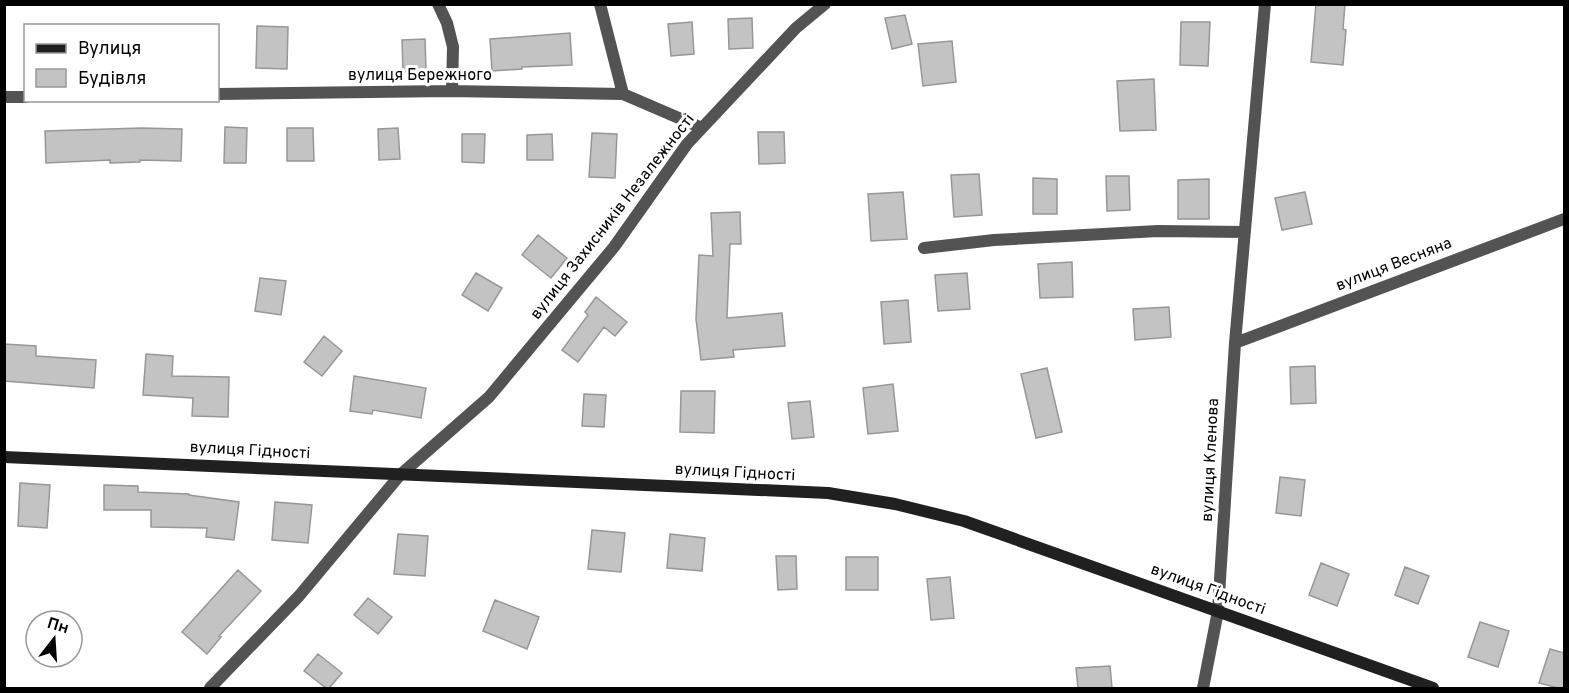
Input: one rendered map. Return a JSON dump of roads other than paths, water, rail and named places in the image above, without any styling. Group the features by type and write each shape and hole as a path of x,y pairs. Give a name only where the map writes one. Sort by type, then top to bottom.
{"street":[{"path":"438,4 447,23 453,47 452,92"},
{"path":"600,4 623,94"},
{"name":"вулиця Захисників Незалежності","path":"210,688 299,596 399,475 489,397 614,247 687,144 796,28 825,4"},
{"name":"вулиця Кленова","path":"1203,688 1218,611 1234,343 1265,4"},
{"name":"вулиця Бережного","path":"219,94 452,92 623,94 702,128"},
{"path":"4,97 24,97"},
{"name":"вулиця Весняна","path":"1234,343 1564,219"},
{"path":"924,248 994,240 1136,232 1245,232"},
{"name":"вулиця Гідності","path":"4,457 828,493 895,504 964,521 1433,688"}]}
